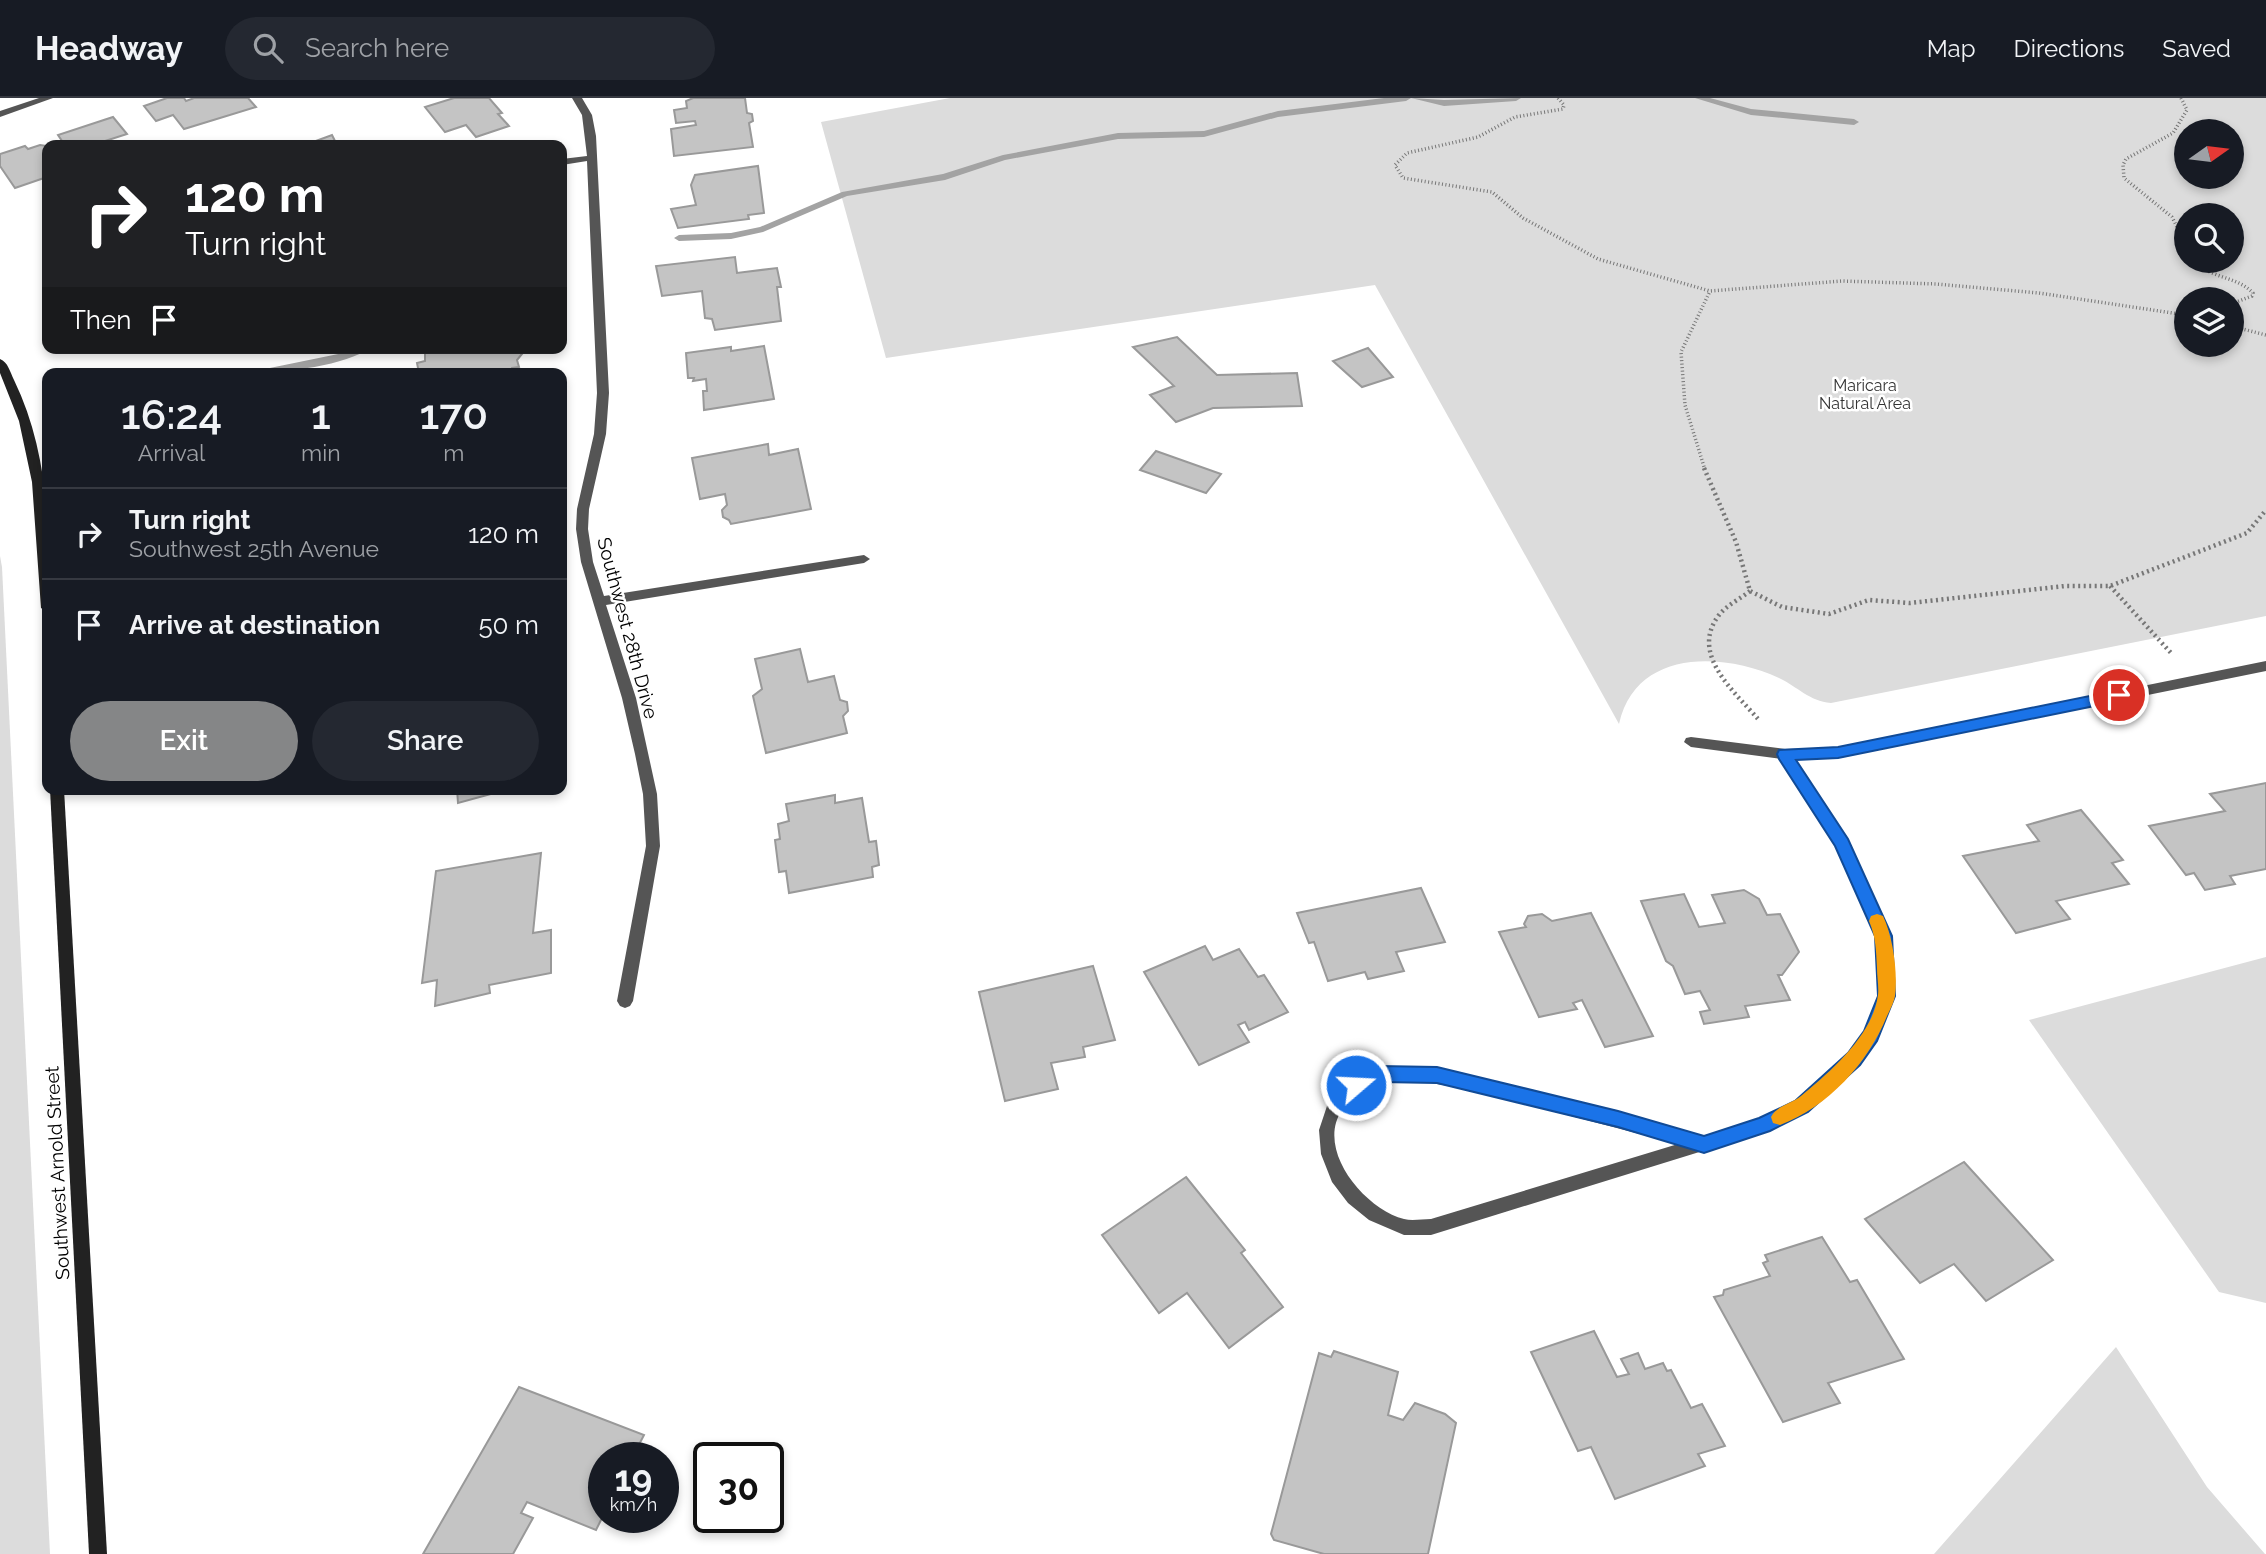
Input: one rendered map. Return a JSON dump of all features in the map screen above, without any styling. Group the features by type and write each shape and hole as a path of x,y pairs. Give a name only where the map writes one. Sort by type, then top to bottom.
{"street":[{"path":"0,114 48,98"},
{"name":"Southwest 28th Drive","path":"577,98 587,116 591,136 603,393 600,434 583,509 582,529 587,562 629,698 642,754 650,794 653,846 625,1001"},
{"path":"567,161 590,158"},
{"path":"0,362 14,387 36,460 42,541"},
{"path":"601,601 864,559"},
{"path":"1691,742 1785,754 1838,752 2266,666"},
{"path":"1704,1144 1618,1119 1437,1075 1379,1074 1356,1085 1336,1105 1327,1130 1328,1152 1337,1178 1349,1194 1377,1217 1403,1227 1432,1227 1704,1144 1763,1125 1802,1106 1854,1059 1871,1035 1886,996 1884,936 1842,844 1785,754"},
{"name":"Southwest Arnold Street","path":"57,795 98,1554"}],"path":[{"path":"1558,98 1563,109 1515,117 1478,137 1407,153 1395,165 1403,178 1492,192 1523,218 1598,259 1710,290 1842,281 1936,284 2039,293 2174,313"},
{"path":"2174,221 2124,178 2123,165 2126,159 2173,132 2187,110 2181,98"},
{"path":"2212,273 2242,282 2253,293 2244,299"},
{"path":"1710,290 1681,352 1685,405 1698,454 1736,542 1750,591 1782,607 1829,614 1869,600 1910,603 2065,586 2110,586 2247,533 2266,510"},
{"path":"2244,329 2266,335"},
{"path":"2110,586 2196,680"},
{"path":"1750,591 1721,613 1709,632 1710,662 1785,754"}],"green space":[{"name":"Maricara Natural Area","path":"950,98 2266,98 2266,616 1831,703 1816,700 1779,678 1756,669 1708,661 1684,663 1662,670 1643,682 1628,699 1619,724 1375,285 886,358 821,122"},
{"path":"0,556 2,567 50,1554 0,1554"},
{"path":"2266,957 2266,1303 2219,1292 2029,1020"},
{"path":"2116,1347 2207,1487 2265,1554 1934,1554"}],"building":[{"path":"167,98 184,98 186,101 194,98 248,98 256,107 184,129 173,115 156,121 144,106"},
{"path":"454,98 489,98 509,126 476,137 466,125 445,132 425,107"},
{"path":"693,98 745,98 747,113 752,114 753,121 749,123 753,147 674,156 671,129 696,125 695,121 676,123 674,110 687,108 686,101"},
{"path":"113,117 127,134 108,140 61,140 58,135"},
{"path":"332,135 334,140 318,140"},
{"path":"42,145 42,179 15,188 0,166 0,154 25,146 28,149"},
{"path":"758,166 764,213 748,215 749,219 678,228 671,209 696,205 691,185 695,175"},
{"path":"735,257 737,273 777,268 781,287 777,287 781,321 715,330 712,319 705,318 702,291 662,296 656,266"},
{"path":"1177,337 1217,375 1297,373 1302,406 1213,408 1176,422 1150,395 1174,386 1133,347"},
{"path":"764,346 774,399 704,410 703,391 707,391 706,379 693,381 694,378 688,378 686,353"},
{"path":"1368,348 1393,377 1362,387 1333,361"},
{"path":"425,354 522,354 517,360 519,367 512,368 418,368 417,363 425,361"},
{"path":"768,444 769,455 798,449 811,509 731,524 723,517 722,510 727,505 725,494 700,499 692,458"},
{"path":"1156,451 1221,474 1206,493 1140,470"},
{"path":"800,649 808,682 834,676 840,700 847,702 848,711 843,716 847,733 766,753 753,696 762,689 755,659"},
{"path":"2266,783 2266,869 2230,876 2235,884 2205,890 2194,873 2186,875 2149,826 2225,811 2210,794"},
{"path":"457,795 487,795 458,803"},
{"path":"835,795 835,803 862,798 869,842 876,841 879,865 872,867 873,877 789,893 786,871 779,872 775,840 780,839 778,824 789,821 786,804"},
{"path":"2081,810 2123,860 2112,863 2129,884 2056,901 2070,919 2016,933 1963,856 2039,841 2027,825"},
{"path":"541,853 533,933 551,930 551,973 489,985 490,993 435,1006 437,980 422,983 436,871"},
{"path":"1421,888 1445,942 1396,952 1404,971 1368,979 1365,972 1328,981 1314,942 1309,943 1297,913"},
{"path":"1744,890 1759,899 1767,915 1780,914 1799,952 1782,975 1778,975 1790,1000 1745,1006 1749,1017 1704,1024 1700,1012 1710,1010 1700,991 1685,994 1673,966 1666,961 1641,901 1684,894 1699,927 1725,923 1712,895"},
{"path":"1591,913 1653,1036 1605,1047 1582,1000 1573,1003 1577,1009 1539,1017 1499,932 1526,927 1524,924 1528,916 1542,914 1552,921"},
{"path":"1205,946 1213,960 1239,949 1258,977 1264,975 1288,1012 1249,1030 1245,1022 1238,1025 1249,1042 1199,1065 1144,972"},
{"path":"1093,966 1115,1040 1083,1047 1085,1057 1051,1063 1058,1089 1005,1101 979,992"},
{"path":"1964,1162 2053,1260 1986,1301 1954,1264 1920,1283 1865,1219"},
{"path":"1186,1177 1245,1250 1241,1253 1283,1307 1229,1348 1187,1293 1159,1313 1102,1235"},
{"path":"1822,1237 1850,1282 1857,1280 1904,1359 1828,1383 1840,1403 1783,1422 1714,1297 1723,1295 1724,1290 1770,1276 1763,1263 1768,1261 1765,1255"},
{"path":"1594,1331 1617,1377 1629,1374 1621,1359 1638,1353 1645,1369 1663,1363 1667,1371 1671,1370 1691,1408 1702,1404 1725,1446 1698,1454 1705,1466 1615,1499 1591,1447 1578,1451 1531,1352"},
{"path":"1334,1351 1398,1372 1388,1415 1403,1420 1415,1403 1445,1414 1456,1423 1428,1554 1324,1554 1274,1540 1271,1534 1319,1353 1331,1357"},
{"path":"519,1387 644,1435 640,1442 588,1442 588,1527 527,1502 521,1513 533,1518 513,1554 423,1554"}],"waterway":[{"path":"679,238 731,236 763,229 845,194 945,177 1003,158 1118,136 1204,134 1278,114 1406,98"},
{"path":"1416,98 1444,103 1516,98"},
{"path":"1700,98 1751,112 1854,122"},
{"path":"285,368 353,354"}],"slow traffic":[{"path":"1780,1117 1802,1106 1829,1083 1854,1059 1871,1035 1886,996 1884,936 1877,921"}],"route":[{"path":"1356,1085 1379,1074 1437,1075 1618,1119 1704,1144 1763,1125 1802,1106 1854,1059 1871,1035 1886,996 1884,936 1842,844 1785,754 1838,752 2119,695"}]}
